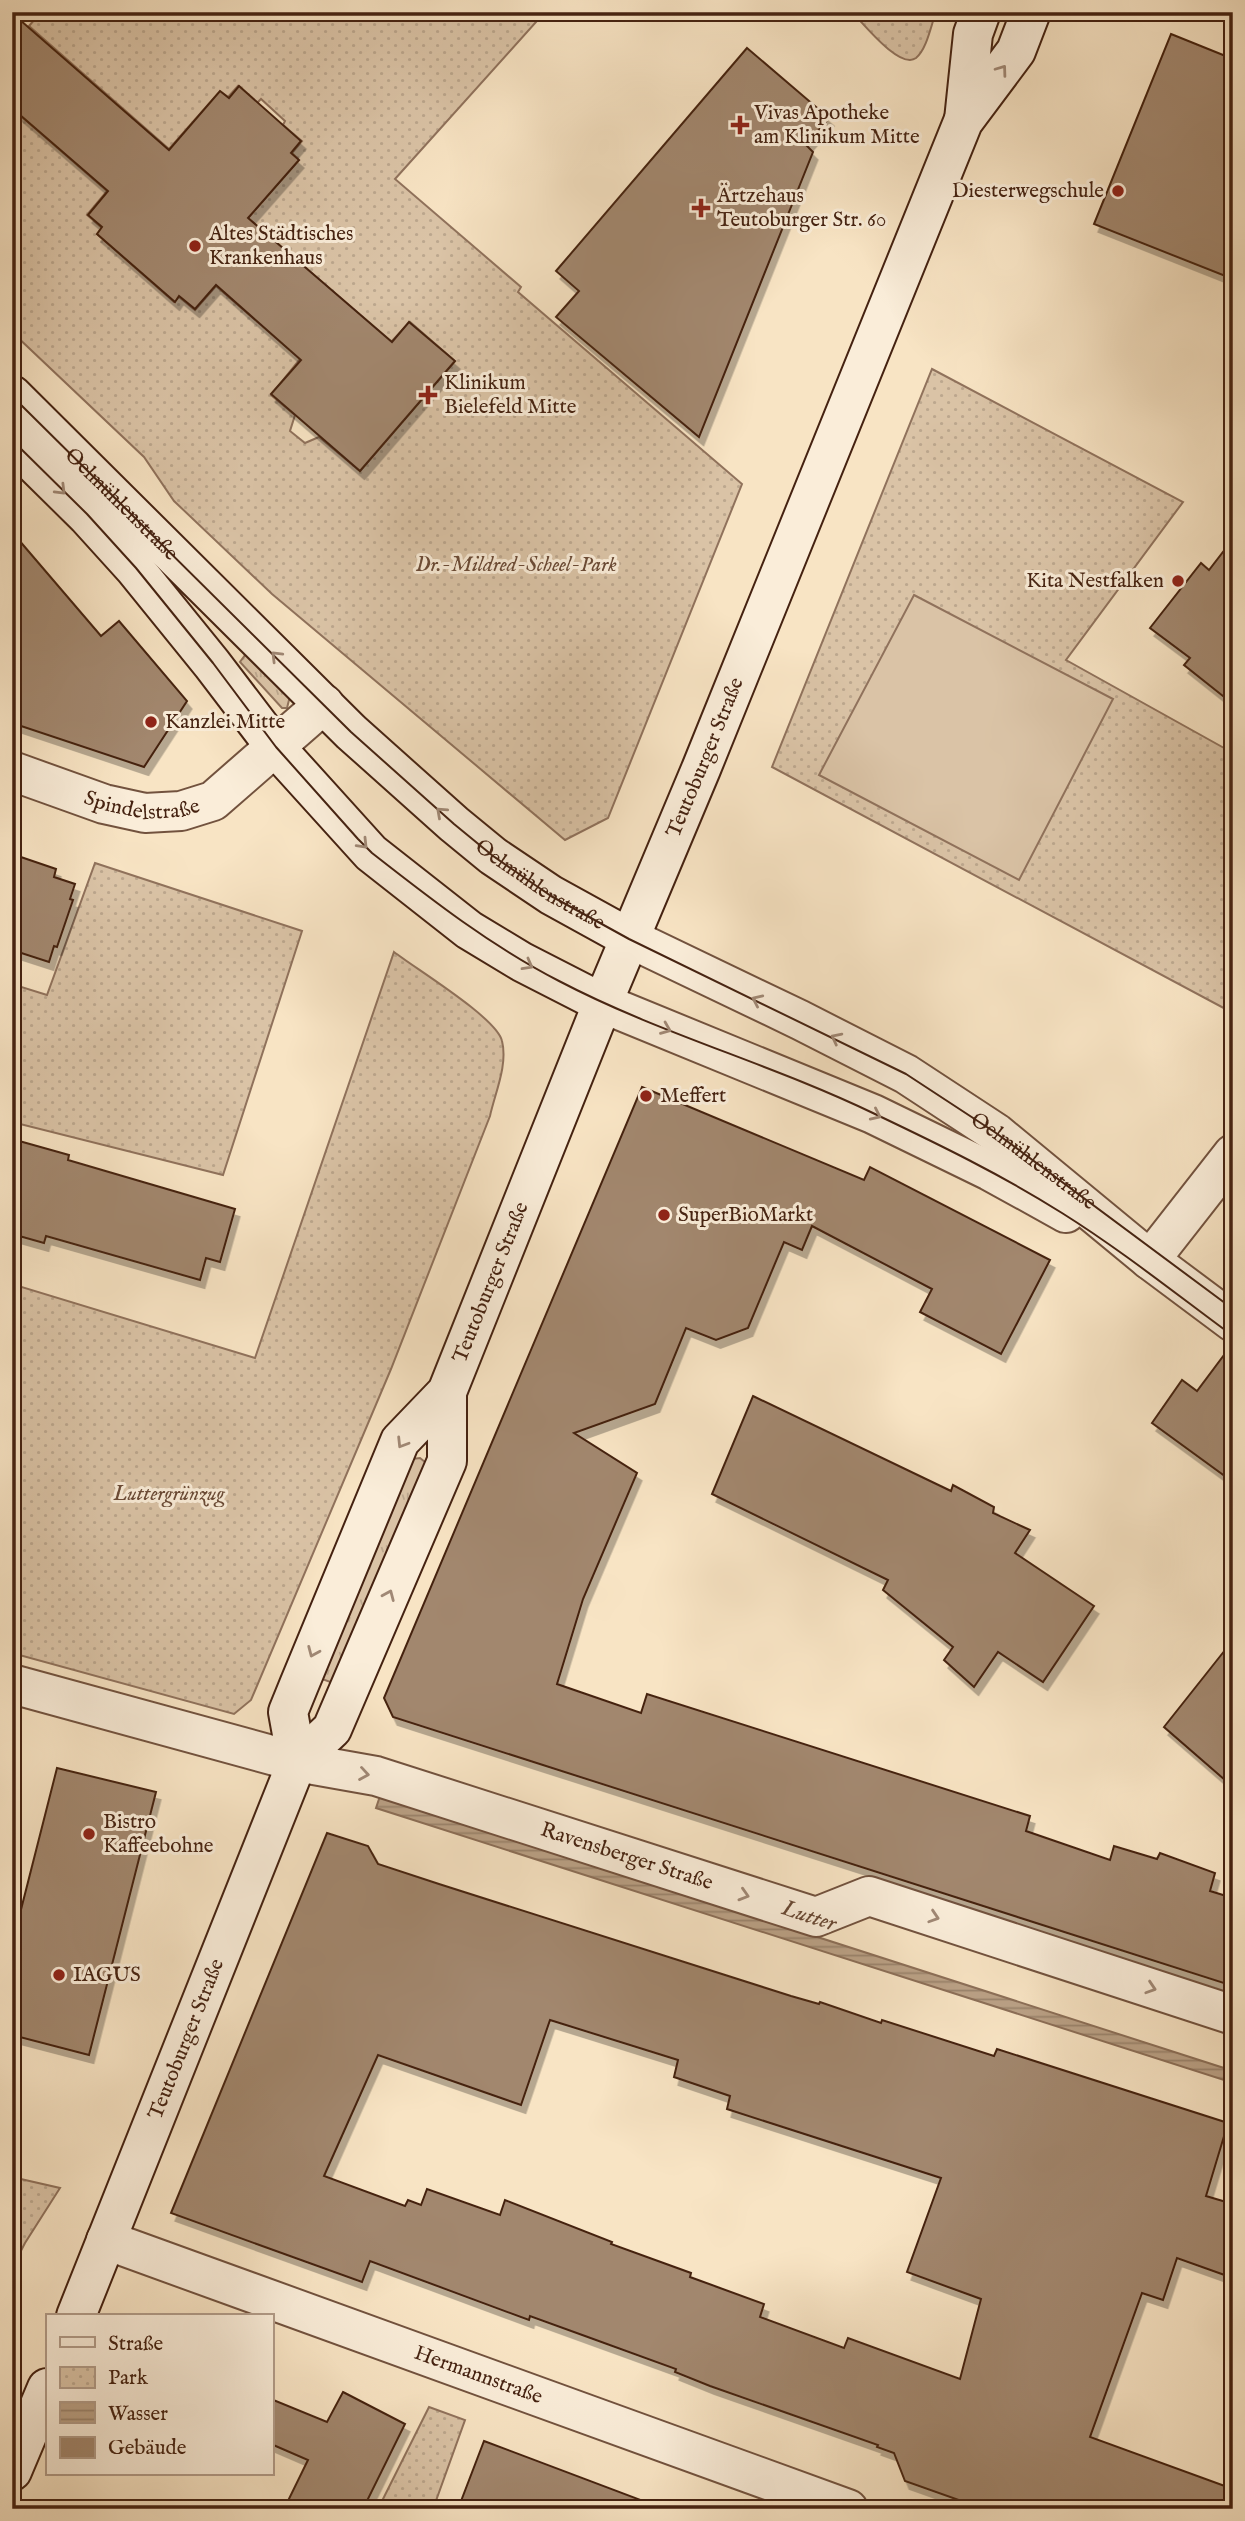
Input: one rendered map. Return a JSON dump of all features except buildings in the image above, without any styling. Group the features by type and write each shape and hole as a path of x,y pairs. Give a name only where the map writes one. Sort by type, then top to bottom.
{"street":[{"name":"Teutoburger Straße","path":"963,122 973,34 981,12"},
{"name":"Teutoburger Straße","path":"77,2314 297,1762 332,1729 447,1461 447,1392 602,1003 701,769 963,122 1016,51 1031,12"},
{"name":"Oelmühlenstraße","path":"12,395 351,732 493,856 551,895 629,938 906,1074 996,1133 1150,1260 1233,1322"},
{"name":"Oelmühlenstraße","path":"12,442 87,516 135,569 212,664 275,748 371,853 470,930 522,962 602,1003 873,1114 990,1171 1150,1260"},
{"name":"Spindelstraße","path":"12,771 104,804 145,813 181,811 213,801 324,704"},
{"path":"1150,1260 1233,1154"},
{"name":"Teutoburger Straße","path":"297,1762 288,1712 304,1672 400,1441 447,1392"},
{"name":"Ravensberger Straße","path":"12,1684 297,1762 376,1776 816,1917 869,1896 1233,2015"},
{"name":"Hermannstraße","path":"106,2240 848,2509"},
{"path":"12,2470 46,2390"}],"green space":[{"name":"Dr.-Mildred-Scheel-Park","path":"41,12 545,12 395,179 521,287 518,292 742,484 608,818 565,840 272,594 174,501 144,457 12,332 12,129 22,117 107,191 87,215 102,228 97,234 174,302 179,297 195,310 216,286 300,359 271,395 295,415 290,431 305,443 319,437 360,471 455,361 410,322 391,342 248,218 299,160 292,153 302,141 283,125 285,121 261,99 257,103 238,86 228,97 220,91 169,149 29,26"},
{"path":"852,12 936,12 923,49 916,58 909,60 892,52"},
{"path":"932,369 1183,502 1066,660 1233,753 1233,1013 772,767"},
{"path":"914,595 1113,699 1019,880 819,775"},
{"path":"248,651 290,696 287,708 282,708 240,662"},
{"path":"95,863 302,931 223,1175 12,1122 12,984 47,995"},
{"name":"Luttergrünzug","path":"394,952 471,1007 497,1031 502,1041 502,1069 490,1116 391,1369 251,1700 234,1714 12,1653 12,1284 255,1358"},
{"path":"420,1458 426,1467 336,1684 319,1678 412,1459"},
{"path":"12,2177 60,2188 12,2268"},
{"path":"429,2407 465,2420 433,2509 378,2509"}],"water":[{"path":"380,1796 1227,2069 1224,2080 376,1808"}],"tram line":[{"path":"12,396 351,732 493,856 551,896 629,939 906,1074 996,1133 1233,1309"},
{"path":"12,440 87,514 136,568 213,663 276,747 358,839 372,853 440,905 510,953 597,1000 836,1096 993,1173 1084,1227 1233,1336"}],"place":[{"name":"Vivas Apotheke am Klinikum Mitte","path":"740,125"},
{"name":"Diesterwegschule","path":"1118,191"},
{"name":"Ärtzehaus Teutoburger Str. 60","path":"701,208"},
{"name":"Altes Städtisches Krankenhaus","path":"195,246"},
{"name":"Klinikum Bielefeld Mitte","path":"428,395"},
{"name":"Kita Nestfalken","path":"1178,581"},
{"name":"Kanzlei Mitte","path":"151,722"},
{"name":"Meffert","path":"646,1096"},
{"name":"SuperBioMarkt","path":"664,1215"},
{"name":"Bistro Kaffeebohne","path":"89,1834"},
{"name":"IAGUS","path":"59,1975"}],"water label":[{"name":"Lutter","path":"809,1916"}]}
